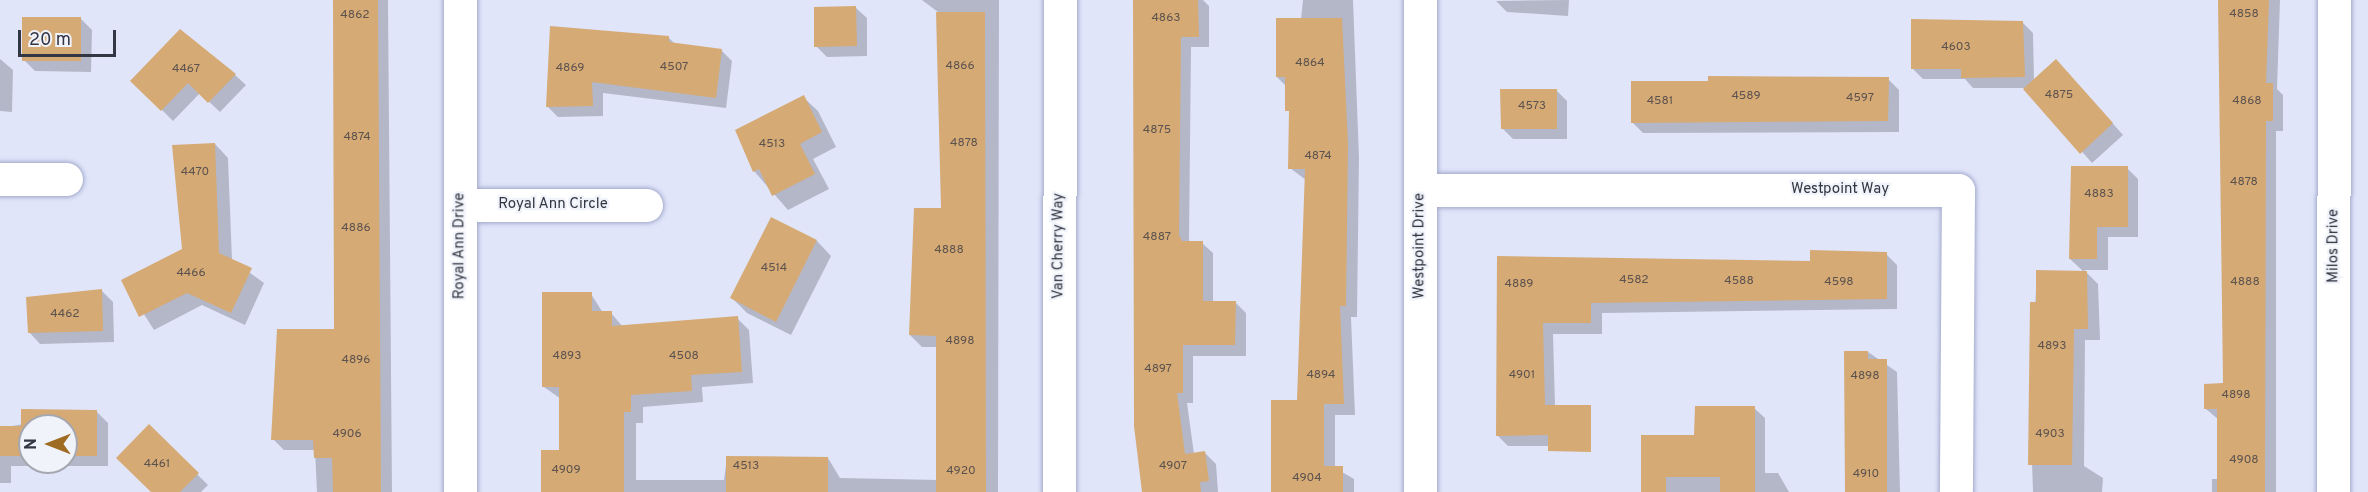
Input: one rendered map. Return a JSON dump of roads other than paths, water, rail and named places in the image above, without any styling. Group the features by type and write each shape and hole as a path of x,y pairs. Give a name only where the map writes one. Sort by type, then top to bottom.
{"street":[{"name":"Royal Ann Drive","path":"460,0 460,492"},
{"name":"Van Cherry Way","path":"1059,492 1060,0"},
{"name":"Westpoint Drive","path":"1420,0 1420,492"},
{"name":"Milos Drive","path":"2333,492 2334,0"},
{"path":"0,179 66,179"},
{"name":"Westpoint Way","path":"1420,190 1958,190 1956,492"},
{"name":"Royal Ann Circle","path":"460,205 646,205"}]}
